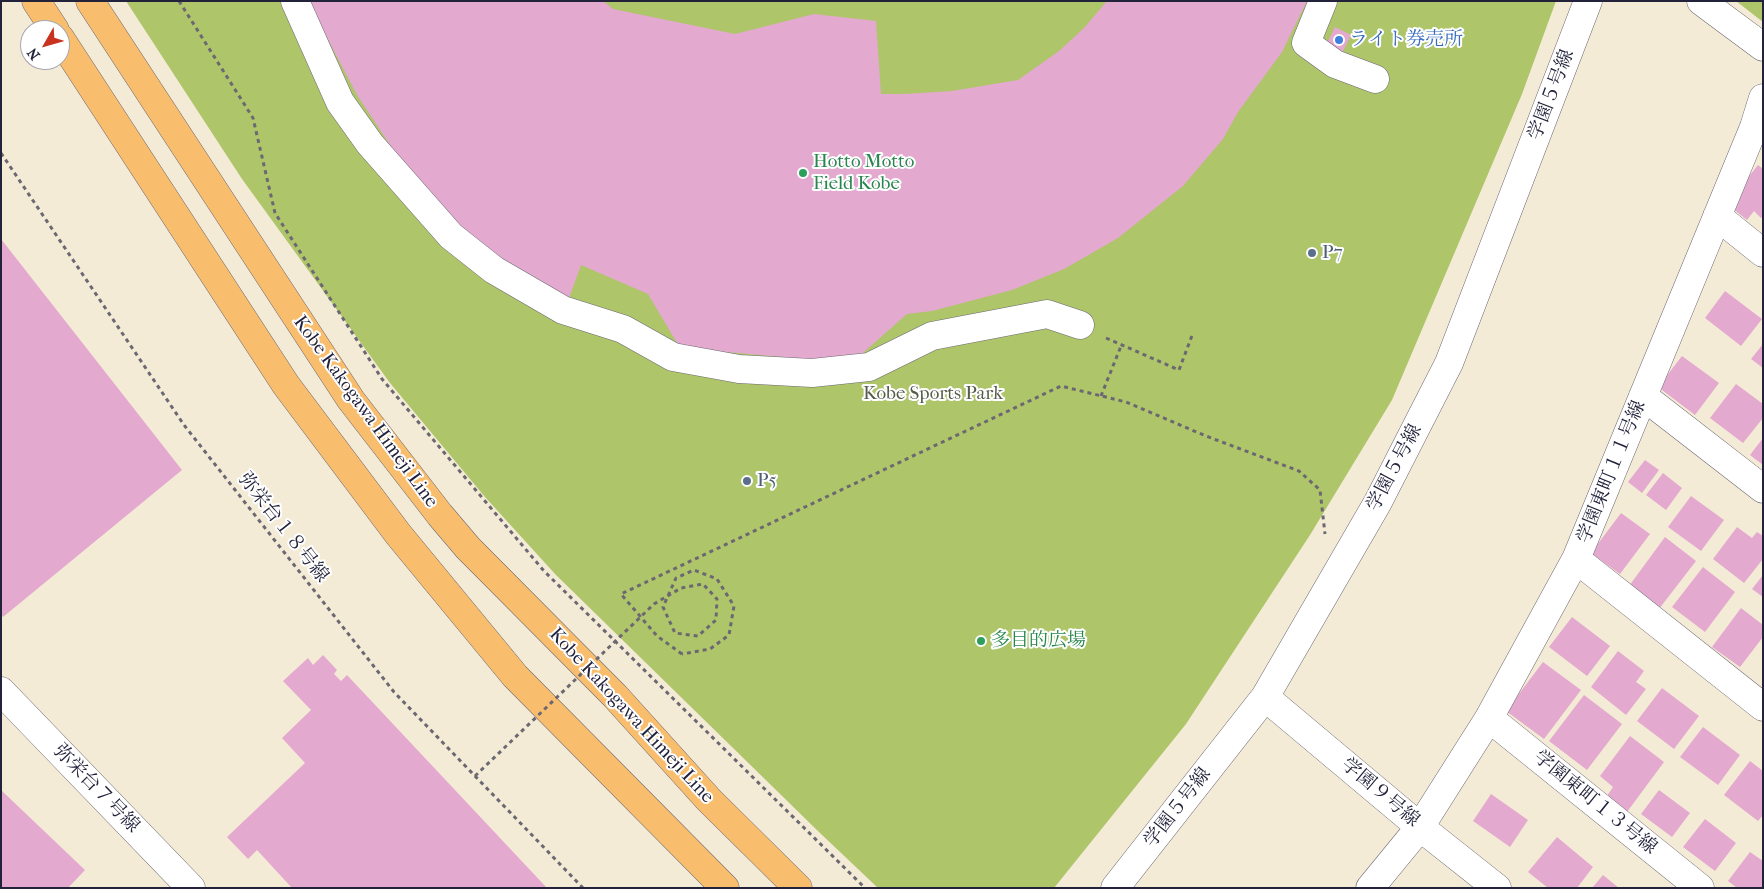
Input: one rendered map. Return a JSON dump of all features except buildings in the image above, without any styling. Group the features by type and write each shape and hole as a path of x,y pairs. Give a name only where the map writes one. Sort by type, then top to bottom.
{"main road":[{"path":"36,1 48,20"},
{"name":"Kobe Kakogawa Himeji Line","path":"90,1 351,400 434,508 475,554 615,696 709,800 798,888"},
{"path":"70,53 286,385 398,534 515,676 725,888"}],"street":[{"path":"295,1 340,102 370,144 451,236 494,270 563,310 623,329 673,357 739,369 812,373 869,367 932,336 1047,314 1080,325"},
{"path":"1323,1 1300,38 1335,64 1375,79"},
{"name":"学園５号線","path":"1115,888 1265,697 1378,502 1449,363 1588,1"},
{"path":"1701,1 1763,47"},
{"name":"学園東町１１号線","path":"1370,888 1420,827 1489,718 1576,559 1754,127 1763,98"},
{"path":"1717,216 1763,253"},
{"path":"1643,396 1763,489"},
{"path":"1576,559 1763,707"},
{"name":"弥栄台７号線","path":"1,690 191,888"},
{"name":"学園９号線","path":"1265,697 1420,827 1497,888"},
{"name":"学園東町１３号線","path":"1489,718 1700,888"}],"path":[{"path":"179,1 253,118 275,213 382,379 544,571 865,888"},
{"name":"弥栄台１８号線","path":"1,152 184,424 394,692 583,888"},
{"path":"1080,325 1121,346 1179,370 1193,333"},
{"path":"1101,396 1121,346"},
{"path":"475,776 654,604 661,600 668,596 681,588 703,584 716,599 716,620 698,636 675,633 663,607 666,600 669,592 672,585 676,578 694,570 717,579 734,606 729,635 710,650 682,654 657,636 621,594 1061,386 1126,402 1206,436 1299,470 1320,490 1325,536"}],"green space":[{"name":"Kobe Sports Park","path":"126,1 1556,1 1522,94 1392,400 1310,535 1186,724 1054,888 878,888 556,575 485,497 390,383 242,179"},
{"path":"1736,1 1763,1 1763,22"}],"place":[{"name":"ライト券売所","path":"1339,40"},
{"name":"Hotto Motto Field Kobe","path":"803,173"},
{"name":"P7","path":"1312,253"},
{"name":"P5","path":"747,481"},
{"name":"多目的広場","path":"981,641"}]}
